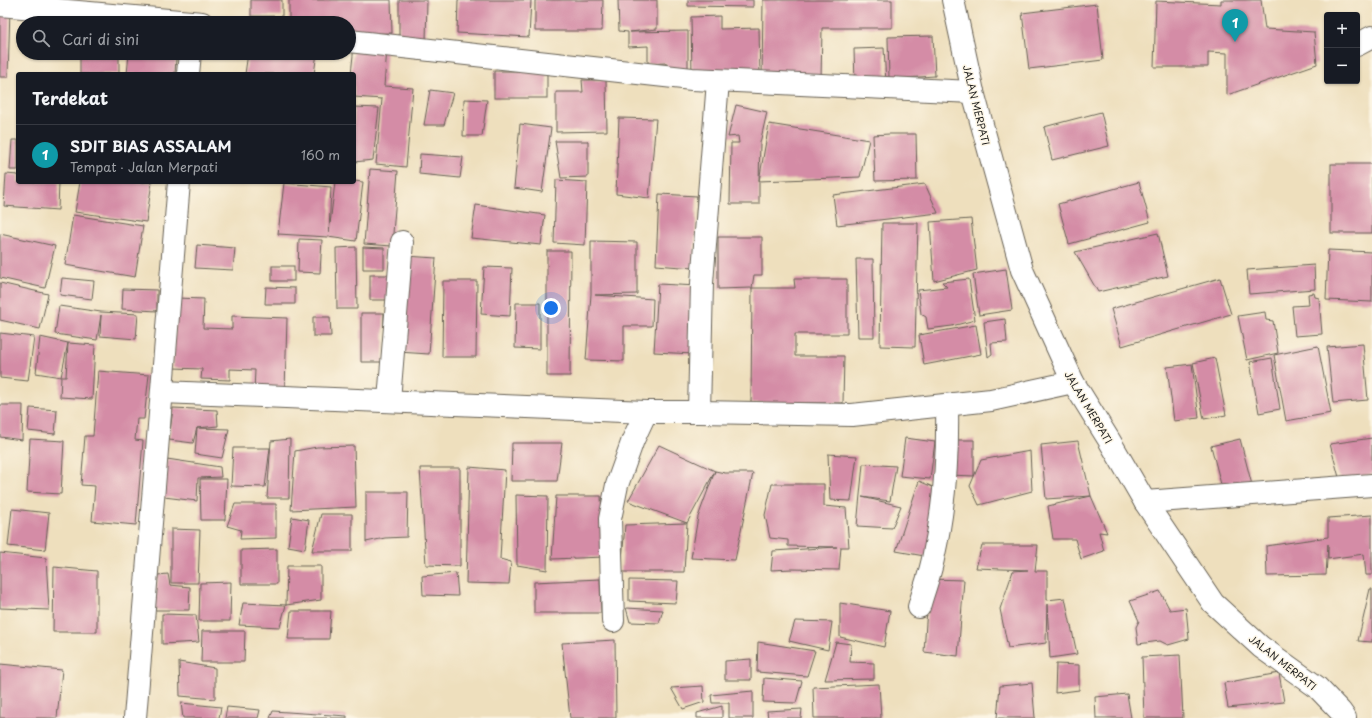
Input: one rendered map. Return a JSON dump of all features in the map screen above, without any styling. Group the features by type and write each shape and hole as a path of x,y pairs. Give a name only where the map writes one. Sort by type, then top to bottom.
{"street":[{"name":"JALAN MERPATI","path":"953,0 973,92 1022,270 1073,382 1145,502 1213,603 1261,647 1317,688 1340,711 1344,718"},
{"path":"0,5 120,16"},
{"path":"1360,43 1372,37"},
{"path":"356,42 718,81 973,92"},
{"path":"188,72 189,60"},
{"path":"699,412 702,283 718,81"},
{"path":"135,718 179,184"},
{"path":"389,400 402,242"},
{"path":"162,392 389,400 646,412 852,415 991,400 1073,382"},
{"path":"919,607 934,555 943,504 948,445 947,405"},
{"path":"613,621 610,519 617,485 633,440 646,412"},
{"path":"1145,502 1372,485"}],"building":[{"path":"251,0 282,0 282,16 251,16"},
{"path":"289,0 391,0 392,33 356,34 356,16 289,16"},
{"path":"399,0 427,0 426,41 399,41"},
{"path":"458,0 531,0 529,37 457,33"},
{"path":"535,0 603,0 602,31 535,31"},
{"path":"618,0 657,0 657,29 630,32 688,31 688,73 666,74 666,63 648,64 648,46 628,47 628,32 619,31"},
{"path":"688,0 753,0 753,7 688,6"},
{"path":"763,0 892,0 892,28 822,28 821,79 762,79"},
{"path":"1221,0 1261,0 1265,29 1314,32 1317,64 1227,95 1227,53 1208,52 1208,67 1154,67 1156,1 1221,4"},
{"path":"1097,4 1103,60 1029,69 1022,13"},
{"path":"0,8 10,8 8,77 0,77"},
{"path":"720,16 720,29 759,28 760,76 692,77 691,17"},
{"path":"933,36 935,76 889,79 888,37"},
{"path":"356,46 387,49 384,86 413,88 406,167 376,164 382,99 356,97 356,72 351,72 352,60 356,60"},
{"path":"884,48 886,83 855,84 854,49"},
{"path":"80,60 119,60 119,72 80,72"},
{"path":"128,60 176,60 175,72 127,72"},
{"path":"247,60 316,60 314,72 245,72"},
{"path":"494,71 547,71 547,98 494,98"},
{"path":"582,80 606,80 607,131 556,132 556,92 583,92"},
{"path":"430,90 453,93 444,125 424,125"},
{"path":"464,99 487,100 482,136 463,136"},
{"path":"736,105 767,112 760,143 759,204 730,204 731,143 739,143 738,136 728,137"},
{"path":"356,107 379,108 373,160 356,162"},
{"path":"1101,112 1109,146 1052,160 1044,127"},
{"path":"619,118 656,119 649,198 616,194"},
{"path":"520,124 551,128 542,192 514,188"},
{"path":"769,124 869,140 860,177 759,181"},
{"path":"916,134 917,180 875,181 873,135"},
{"path":"12,140 16,140 16,170 10,170"},
{"path":"555,141 588,141 588,177 561,178"},
{"path":"420,154 463,157 460,178 419,174"},
{"path":"1331,164 1372,164 1372,233 1331,233"},
{"path":"370,169 398,171 392,246 364,244"},
{"path":"6,174 16,175 16,184 59,184 58,210 4,206"},
{"path":"556,180 587,182 585,245 554,243"},
{"path":"356,181 363,182 356,241 328,237 278,234 284,184 331,187 329,233 335,184 356,184"},
{"path":"1139,182 1150,222 1069,244 1058,204"},
{"path":"80,184 152,184 146,222 75,212"},
{"path":"925,184 938,213 837,225 833,195"},
{"path":"659,194 697,196 694,268 656,265"},
{"path":"476,205 545,215 541,245 471,238"},
{"path":"73,215 143,226 135,277 65,265"},
{"path":"971,219 977,270 934,281 930,222"},
{"path":"882,223 918,223 915,347 880,346"},
{"path":"1158,233 1168,276 1098,292 1075,252"},
{"path":"0,234 55,246 45,288 0,278"},
{"path":"718,237 762,237 762,275 754,275 752,288 718,289"},
{"path":"299,239 322,240 320,273 298,272"},
{"path":"591,241 637,242 637,294 595,295 653,299 652,326 624,326 624,361 586,360 591,294"},
{"path":"197,245 235,248 233,270 195,268"},
{"path":"356,247 357,309 337,309 336,248"},
{"path":"363,247 384,248 384,269 363,269"},
{"path":"1328,250 1372,252 1372,302 1326,300"},
{"path":"547,251 571,251 570,376 547,376"},
{"path":"406,256 436,258 429,354 398,352"},
{"path":"856,259 873,259 874,337 858,337"},
{"path":"1314,265 1315,289 1249,294 1247,270"},
{"path":"272,266 294,266 294,281 272,281"},
{"path":"484,267 512,268 510,316 481,314"},
{"path":"1006,269 1012,310 979,315 973,274"},
{"path":"370,275 388,275 388,300 370,300"},
{"path":"62,278 94,281 92,299 60,295"},
{"path":"1220,278 1231,314 1122,346 1111,309"},
{"path":"794,279 847,279 847,334 795,334 795,356 844,356 843,403 751,403 752,288 795,288"},
{"path":"969,279 975,320 952,326 928,329 926,317 921,314 918,290 947,287 942,282"},
{"path":"443,281 477,281 476,357 442,357"},
{"path":"0,283 48,294 40,329 0,320"},
{"path":"658,284 698,286 694,354 654,352"},
{"path":"266,287 295,288 295,304 265,304"},
{"path":"123,289 157,290 157,311 122,309"},
{"path":"1314,293 1315,297 1319,298 1322,334 1295,336 1292,306 1309,305 1308,294"},
{"path":"176,298 204,299 203,328 232,329 232,316 287,318 285,392 254,391 255,370 230,369 230,380 201,379 202,369 173,368"},
{"path":"516,303 540,303 540,349 515,348"},
{"path":"59,306 101,312 138,314 136,339 100,336 101,315 97,340 55,334"},
{"path":"1265,312 1266,320 1273,321 1278,353 1247,360 1238,316"},
{"path":"361,313 384,313 383,362 361,362"},
{"path":"313,317 330,317 331,336 313,336"},
{"path":"1005,319 1007,342 991,343 992,354 988,357 984,322"},
{"path":"976,325 981,354 924,365 919,335"},
{"path":"0,333 34,337 28,381 0,378"},
{"path":"40,337 68,343 61,377 36,373"},
{"path":"68,343 95,345 92,399 60,397 61,377 66,377"},
{"path":"1363,344 1368,400 1333,403 1327,347"},
{"path":"1318,346 1331,413 1286,421 1274,355"},
{"path":"1215,358 1226,415 1204,419 1193,363"},
{"path":"1272,358 1280,409 1259,413 1250,362"},
{"path":"1192,364 1199,418 1174,421 1167,367"},
{"path":"98,371 149,375 144,419 137,419 135,440 143,441 136,525 92,521 95,486 81,485 85,436 93,436"},
{"path":"0,405 23,405 22,440 0,437"},
{"path":"30,408 57,410 55,434 28,431"},
{"path":"173,408 217,410 218,426 197,428 193,443 169,440"},
{"path":"197,428 229,429 222,458 195,454"},
{"path":"905,438 935,442 930,479 900,476"},
{"path":"1372,438 1372,474 1340,481 1330,444"},
{"path":"30,439 64,441 61,494 27,492"},
{"path":"290,439 289,498 267,498 271,441"},
{"path":"1240,439 1252,485 1223,492 1211,446"},
{"path":"950,440 974,440 974,476 949,475"},
{"path":"1078,441 1091,496 1046,499 1041,445"},
{"path":"512,443 562,443 557,481 511,481"},
{"path":"659,445 715,471 687,523 628,501"},
{"path":"354,446 356,507 291,510 295,451 317,447"},
{"path":"233,448 270,448 265,487 231,486"},
{"path":"1030,451 1032,491 979,505 970,486 981,460"},
{"path":"828,454 857,456 851,501 830,500"},
{"path":"167,459 220,467 221,477 198,478 197,501 164,497"},
{"path":"863,464 896,466 890,501 862,497 901,506 892,528 857,526"},
{"path":"469,467 505,470 500,559 511,562 509,584 466,583"},
{"path":"420,468 460,468 460,566 426,565"},
{"path":"715,471 725,473 753,473 735,560 691,558 698,517"},
{"path":"200,479 227,479 225,520 201,520"},
{"path":"919,481 942,491 930,557 896,551"},
{"path":"772,484 824,484 824,506 846,508 849,547 841,547 839,570 771,570 773,551 837,547 788,546 788,540 770,538 765,515"},
{"path":"366,492 408,492 407,537 385,538 366,542"},
{"path":"516,495 548,496 547,570 517,565"},
{"path":"556,496 601,496 604,557 552,559"},
{"path":"1091,496 1107,533 1099,532 1104,551 1081,559 1075,539 1053,539 1048,506"},
{"path":"235,504 276,504 276,538 240,539 241,530 227,526"},
{"path":"12,509 49,513 45,550 8,546"},
{"path":"321,514 352,514 352,551 312,551"},
{"path":"1372,515 1372,575 1366,575 1364,554 1328,559 1328,544 1326,575 1267,576 1266,546 1328,537 1328,518"},
{"path":"292,517 309,520 305,549 288,546"},
{"path":"687,523 684,572 621,572 625,525"},
{"path":"171,529 200,530 198,583 171,583"},
{"path":"982,545 1038,545 1035,571 1047,571 1047,600 1065,598 1077,654 1050,658 1047,604 1046,643 1008,648 1000,609 1013,571 1028,570 976,568"},
{"path":"277,549 277,584 241,584 241,550"},
{"path":"0,553 46,558 49,610 0,608"},
{"path":"287,566 321,566 321,600 286,605"},
{"path":"54,567 97,571 97,632 53,632"},
{"path":"456,573 458,596 423,595 422,576"},
{"path":"168,574 170,585 190,587 189,610 154,610 158,575"},
{"path":"600,579 601,613 534,613 534,582"},
{"path":"929,579 964,580 958,656 924,652"},
{"path":"629,580 678,581 676,603 629,601"},
{"path":"231,582 230,621 199,621 200,583"},
{"path":"1370,589 1372,589 1372,642 1358,641"},
{"path":"1160,591 1170,610 1186,608 1189,639 1168,645 1160,641 1138,644 1136,627 1139,621 1130,601"},
{"path":"243,603 286,605 280,627 239,625"},
{"path":"840,603 890,611 884,647 840,637"},
{"path":"626,608 663,610 659,623 630,622"},
{"path":"291,611 331,611 329,639 288,639"},
{"path":"162,614 196,615 199,642 162,644"},
{"path":"795,621 832,622 828,650 789,641"},
{"path":"202,631 245,631 244,662 201,662"},
{"path":"615,640 616,718 570,718 562,643"},
{"path":"758,642 815,651 807,676 757,672"},
{"path":"836,642 851,644 850,662 874,663 874,679 825,680"},
{"path":"1180,655 1183,718 1144,718 1142,657"},
{"path":"751,659 751,680 725,680 725,661"},
{"path":"179,662 215,668 215,699 180,696"},
{"path":"0,664 62,670 57,718 0,718"},
{"path":"1056,664 1079,665 1079,690 1055,693"},
{"path":"1279,673 1284,702 1228,708 1224,683"},
{"path":"764,678 802,681 796,703 763,702"},
{"path":"1032,683 1035,718 997,718 1000,686"},
{"path":"879,684 881,718 814,718 813,687"},
{"path":"703,686 704,702 683,709 671,688"},
{"path":"753,691 753,718 729,718 729,703 712,703 711,695"},
{"path":"1127,694 1131,718 1096,718 1095,697"},
{"path":"181,703 221,707 219,718 183,718"},
{"path":"722,706 722,718 697,718 697,713"},
{"path":"227,707 260,710 258,718 225,718"},
{"path":"802,709 801,718 768,718 767,711"},
{"path":"273,711 347,716 347,718 270,718"}],"place":[{"name":"SDIT BIAS ASSALAM","path":"1235,42"}]}
